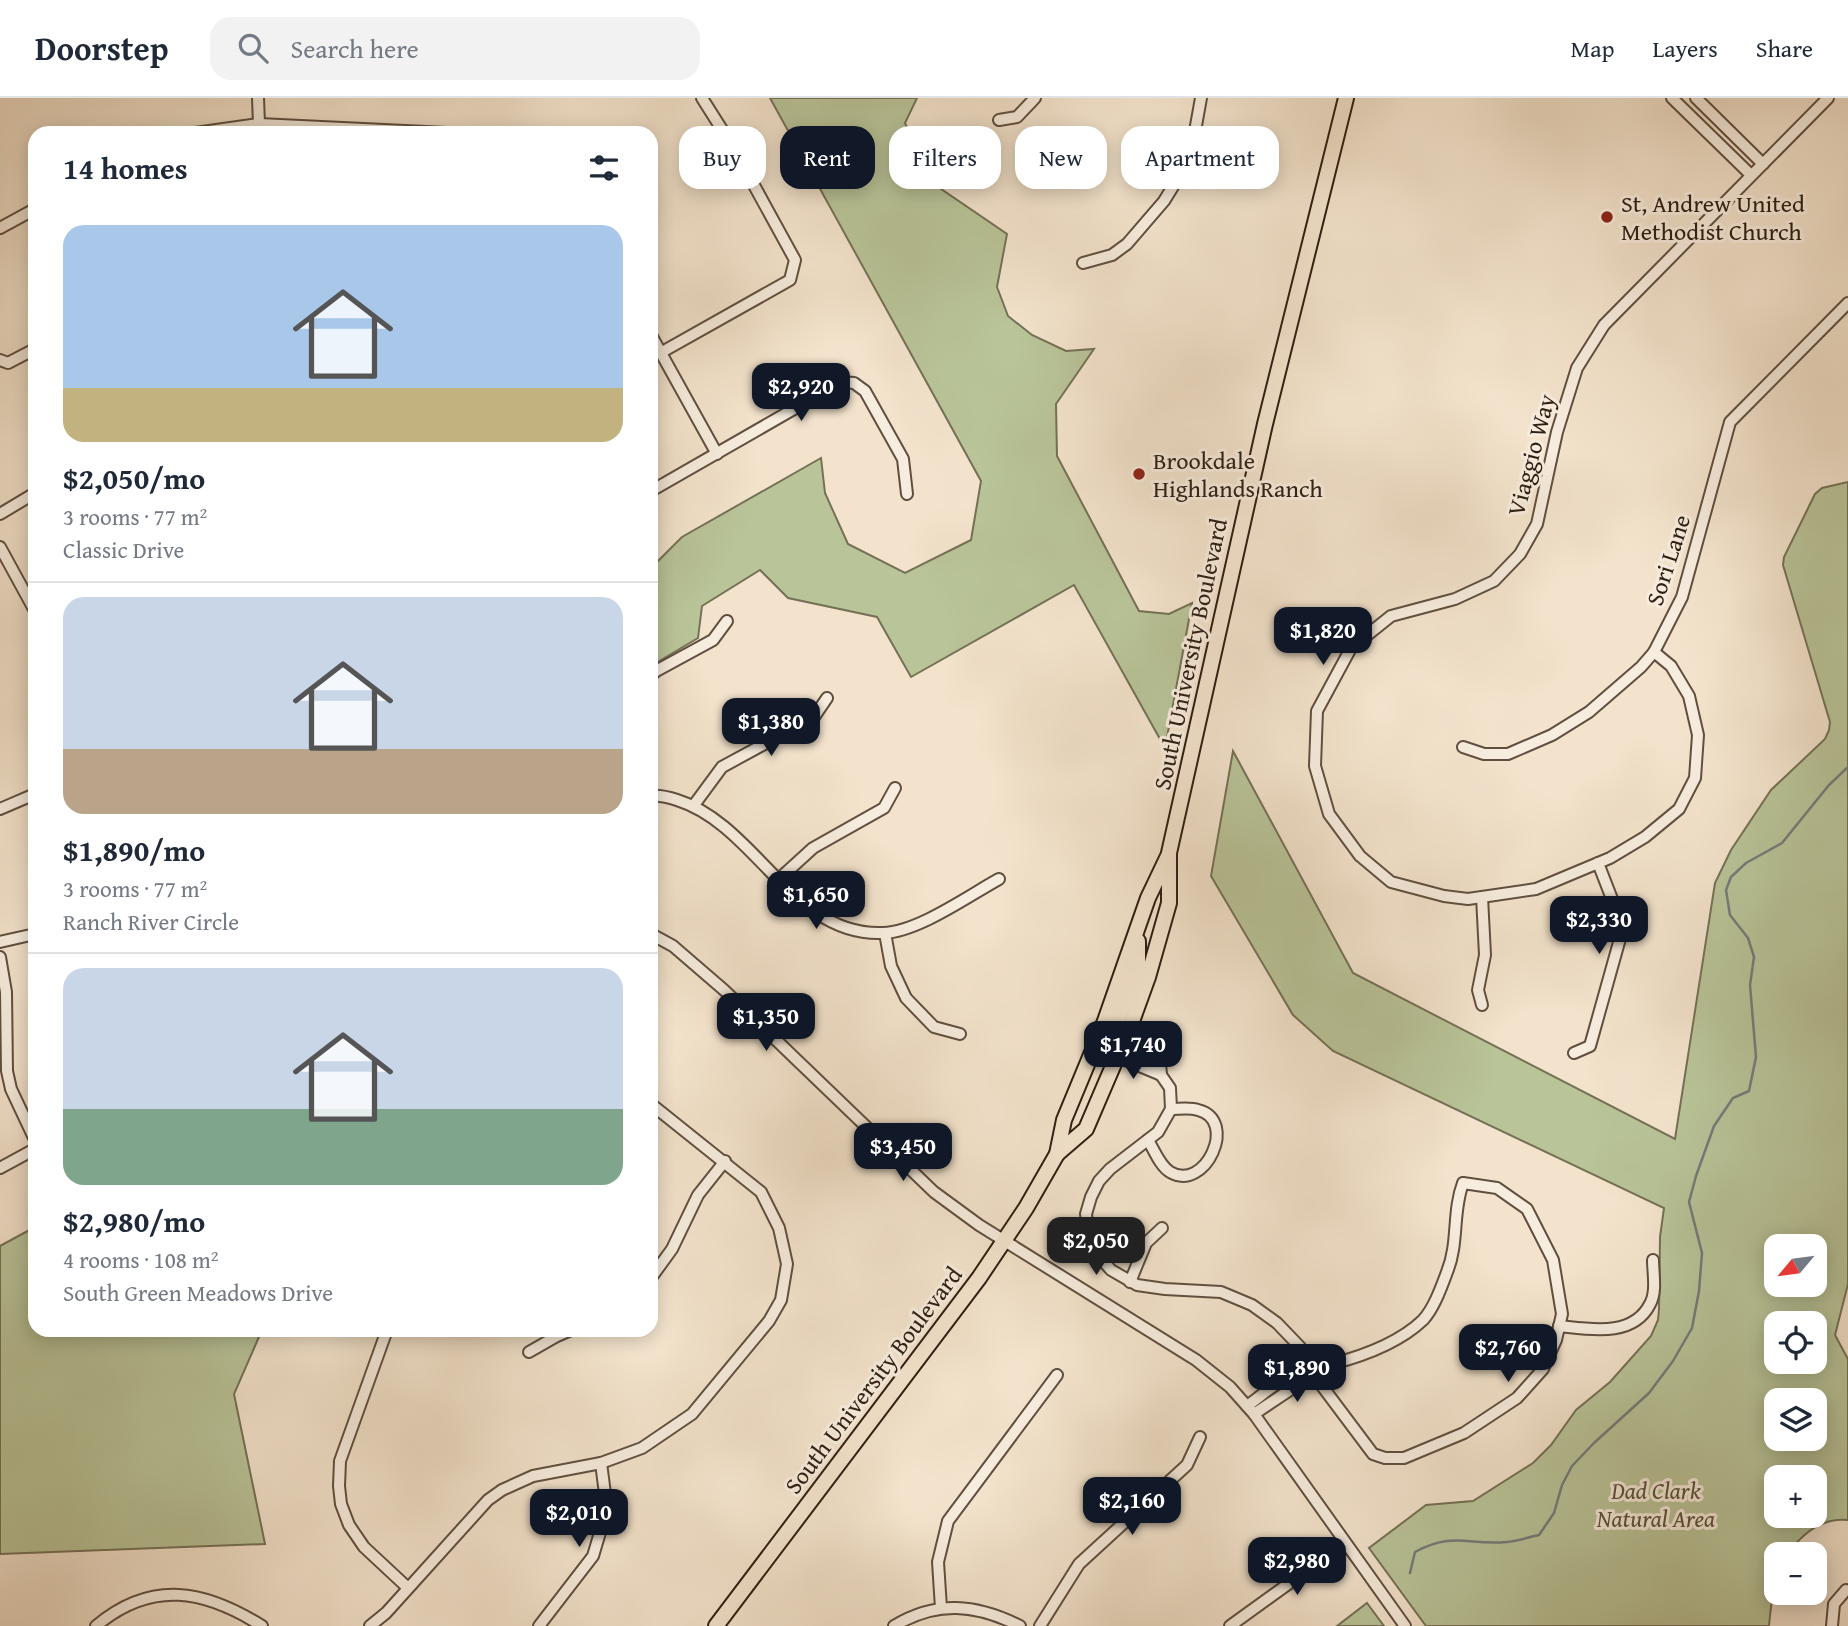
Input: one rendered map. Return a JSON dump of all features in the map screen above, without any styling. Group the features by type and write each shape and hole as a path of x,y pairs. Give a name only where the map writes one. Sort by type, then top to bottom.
{"main road":[{"name":"South University Boulevard","path":"716,1626 970,1289 1026,1208 1057,1154 1064,1120 1105,1021 1148,898 1169,853 1262,437 1346,98"},
{"name":"South University Boulevard","path":"1057,1154 1086,1129 1129,1029 1170,903 1169,853"},
{"path":"1118,1057 1109,1043 1138,967 1139,928"}],"street":[{"path":"258,98 258,124"},
{"path":"662,352 790,279 795,260 733,147 702,98"},
{"path":"999,120 1017,117 1035,98"},
{"path":"1083,263 1112,255 1128,244 1164,201 1190,159 1201,98"},
{"path":"1672,98 1751,175"},
{"path":"1696,98 1763,164"},
{"name":"Viaggio Way","path":"1654,652 1671,666 1689,696 1698,735 1695,778 1679,809 1645,838 1598,863 1536,889 1468,899 1444,895 1391,882 1360,856 1329,814 1315,766 1317,712 1351,648 1391,616 1455,599 1494,581 1520,554 1537,524 1558,432 1577,368 1604,324 1828,98"},
{"path":"244,126 300,126"},
{"path":"0,228 28,213"},
{"name":"Sori Lane","path":"1463,747 1485,754 1508,754 1552,735 1589,712 1641,667 1654,652 1682,597 1730,422 1848,303"},
{"path":"658,346 717,454"},
{"path":"0,360 8,363 28,353"},
{"path":"658,487 841,382 854,383 865,391 903,459 906,495"},
{"path":"0,514 28,497"},
{"path":"0,547 28,598"},
{"path":"658,670 713,640 727,621"},
{"path":"694,805 722,767 814,717 827,698"},
{"path":"779,879 813,848 884,808 895,788"},
{"path":"658,795 694,805 720,823 811,910 831,922 855,930 885,933 922,922 999,879"},
{"path":"0,809 28,797"},
{"path":"1574,1053 1591,1046 1621,934 1619,917 1598,863"},
{"path":"1482,897 1485,955 1478,990 1482,1005"},
{"path":"885,933 891,967 906,998 934,1027 960,1034"},
{"path":"0,942 28,935"},
{"path":"658,938 673,946 724,990 934,1192 979,1225 1196,1360 1230,1387 1251,1410 1405,1626"},
{"path":"0,957 6,992 7,1071 28,1124"},
{"path":"1129,1029 1160,1064 1161,1075 1170,1088 1171,1109 1158,1132 1110,1169 1099,1181 1086,1214 1089,1238 1098,1255 1111,1270 1130,1282 1151,1288 1222,1292 1252,1305 1277,1323 1300,1347 1310,1370 1373,1454 1385,1458 1404,1458 1464,1433 1517,1398 1543,1369 1556,1340 1562,1314 1553,1260 1527,1209 1497,1188 1463,1184 1457,1198 1456,1234 1449,1269 1424,1318 1382,1347 1334,1364 1310,1370 1291,1375 1251,1410"},
{"path":"1118,1057 1161,1075"},
{"path":"370,1626 386,1613 488,1500 502,1490 533,1476 601,1463 642,1448 692,1414 769,1321 781,1300 787,1264 779,1228 761,1192 658,1109"},
{"path":"1148,1140 1170,1172 1190,1174 1207,1162 1216,1144 1214,1122 1198,1109 1171,1109"},
{"path":"0,1168 28,1153"},
{"path":"658,1268 672,1249 698,1195 725,1161"},
{"path":"1130,1282 1146,1243 1162,1228"},
{"path":"1559,1326 1605,1330 1621,1327 1638,1319 1651,1304 1654,1288 1653,1260"},
{"path":"384,1337 340,1461 339,1486 341,1504 349,1525 364,1547 408,1588"},
{"path":"529,1352 554,1337"},
{"path":"941,1608 938,1562 948,1521 1057,1375"},
{"path":"1040,1626 1079,1564 1187,1465 1200,1437"},
{"path":"539,1626 593,1556 607,1509 601,1463"},
{"path":"1230,1626 1345,1543"},
{"path":"1832,1626 1834,1604 1846,1590"},
{"path":"96,1626 110,1621 136,1601 180,1593 212,1600 242,1613 262,1626"},
{"path":"894,1626 921,1613 941,1608 985,1611 1020,1626"}],"green space":[{"path":"770,98 917,98 905,123 906,126 889,126 889,189 941,189 1007,234 997,287 1008,316 1032,335 1066,351 1094,349 1056,404 1057,456 1139,611 1169,614 1192,603 1165,748 1074,585 911,677 877,617 788,598 760,570 702,606 698,638 658,662 658,561 682,537 821,458 825,493 848,544 905,573 971,540 981,481 820,189 875,189 875,126 785,126"},
{"name":"Dad Clark Natural Area","path":"1848,482 1848,1284 1835,1335 1848,1359 1848,1520 1827,1522 1827,1465 1764,1465 1764,1528 1813,1528 1797,1542 1764,1542 1764,1605 1771,1605 1769,1626 1426,1626 1369,1548 1426,1505 1473,1501 1533,1463 1551,1445 1576,1410 1610,1382 1651,1336 1658,1320 1660,1237 1664,1208 1333,1051 1293,1015 1211,876 1233,751 1353,973 1675,1139 1715,883 1731,850 1771,790 1825,739 1829,730 1830,722 1783,565 1784,557 1815,494 1822,488"},
{"path":"28,1231 28,1337 259,1337 234,1394 265,1544 0,1554 0,1246"},
{"path":"1367,1603 1384,1626 1337,1626"}],"waterway":[{"path":"1410,1573 1415,1552 1440,1542 1494,1543 1539,1535 1554,1513 1562,1485 1572,1466 1649,1393 1673,1361 1692,1328 1702,1253 1689,1202 1714,1126 1733,1098 1749,1091 1756,1057 1750,985 1754,957 1748,938 1730,915 1726,890 1731,877 1746,863 1782,843 1829,785 1848,767"}],"place":[{"name":"St, Andrew United Methodist Church","path":"1607,217"},
{"name":"Brookdale Highlands Ranch","path":"1139,474"}]}
